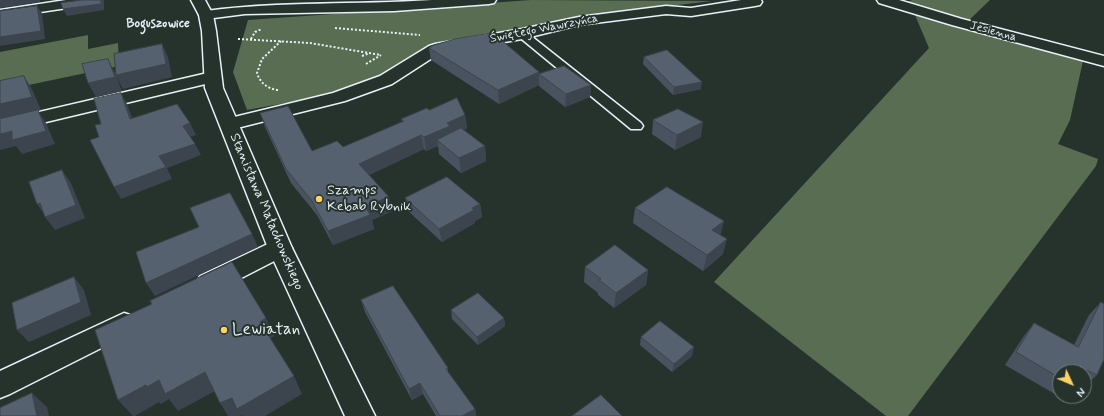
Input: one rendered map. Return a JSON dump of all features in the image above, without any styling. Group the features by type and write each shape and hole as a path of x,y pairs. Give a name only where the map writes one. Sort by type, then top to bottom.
{"street":[{"path":"0,14 94,0"},
{"path":"202,7 245,10 483,0"},
{"name":"Jesienna","path":"884,0 957,22 1104,61"},
{"name":"Świętego Wawrzyńca","path":"229,124 340,97 386,80 435,49 522,34 579,21 666,10 691,12 755,2"},
{"name":"Stanisława Małachowskiego","path":"202,7 210,39 214,88 280,248 360,416"},
{"path":"0,127 212,77"},
{"path":"186,294 280,248"},
{"path":"0,385 143,315"}],"lane":[{"path":"522,34 636,126"}],"path":[{"path":"332,28 425,35"},
{"path":"238,39 281,40 321,44 413,62"},
{"path":"280,90 267,87 259,78 257,72 260,64 274,46 281,40"},
{"path":"362,56 370,53"},
{"path":"363,66 381,55"}],"green space":[{"path":"531,0 712,1 609,13 434,45 370,81 324,96 247,110 233,72 248,20"},
{"path":"912,0 990,0 966,23 906,3"},
{"path":"915,15 1083,61 1070,120 1058,144 1098,159 1096,166 908,416 886,416 714,282 929,48"},
{"path":"88,35 88,49 118,43 119,66 0,91 0,52"}],"building":[{"path":"82,0 101,0 101,4 63,9 61,3"},
{"path":"37,6 41,31 0,37 0,11"},
{"path":"493,33 539,72 498,90 429,48 455,39"},
{"path":"162,44 166,64 116,75 114,54"},
{"path":"667,50 702,82 674,87 644,57"},
{"path":"108,59 115,77 88,83 82,64"},
{"path":"564,66 591,85 566,94 539,74"},
{"path":"24,76 32,97 0,104 0,81"},
{"path":"121,93 130,119 177,104 190,123 183,126 195,144 159,156 166,167 114,187 90,140 99,137 95,125 101,124 94,99"},
{"path":"457,98 465,115 447,123 450,126 424,137 421,135 359,164 389,197 365,206 370,215 328,231 312,201 286,169 260,113 288,106 312,151 337,141 343,147 404,121 401,119 427,108 429,110"},
{"path":"678,109 703,122 677,135 653,120"},
{"path":"38,110 46,131 12,140 12,131 0,134 0,119"},
{"path":"461,128 485,146 459,158 437,140"},
{"path":"62,170 76,205 45,217 40,203 37,204 29,182"},
{"path":"447,177 480,204 472,208 474,210 439,229 405,198"},
{"path":"667,187 724,221 712,230 727,239 707,255 635,208"},
{"path":"230,193 252,234 146,283 136,252 199,227 190,208"},
{"path":"615,245 648,270 616,293 585,267"},
{"path":"232,262 266,318 260,322 294,376 237,409 232,398 220,403 205,372 165,394 159,380 147,387 146,385 118,400 95,330 152,304 150,301"},
{"path":"74,277 81,302 17,330 12,303"},
{"path":"393,286 448,368 446,369 475,409 462,416 440,416 420,383 409,389 361,300"},
{"path":"478,293 504,318 477,337 451,310"},
{"path":"1101,302 1104,304 1104,359 1097,375 1092,373 1092,364 1052,364 1052,373 1016,352 1034,323 1078,347"},
{"path":"660,321 694,347 674,364 641,337"},
{"path":"32,393 37,416 0,416 0,408"},
{"path":"601,395 622,416 572,416"}],"place":[{"name":"Szamps Kebab Rybnik","path":"319,199"},
{"name":"Lewiatan","path":"224,330"}],"district":[{"name":"Boguszowice","path":"158,24"}]}
